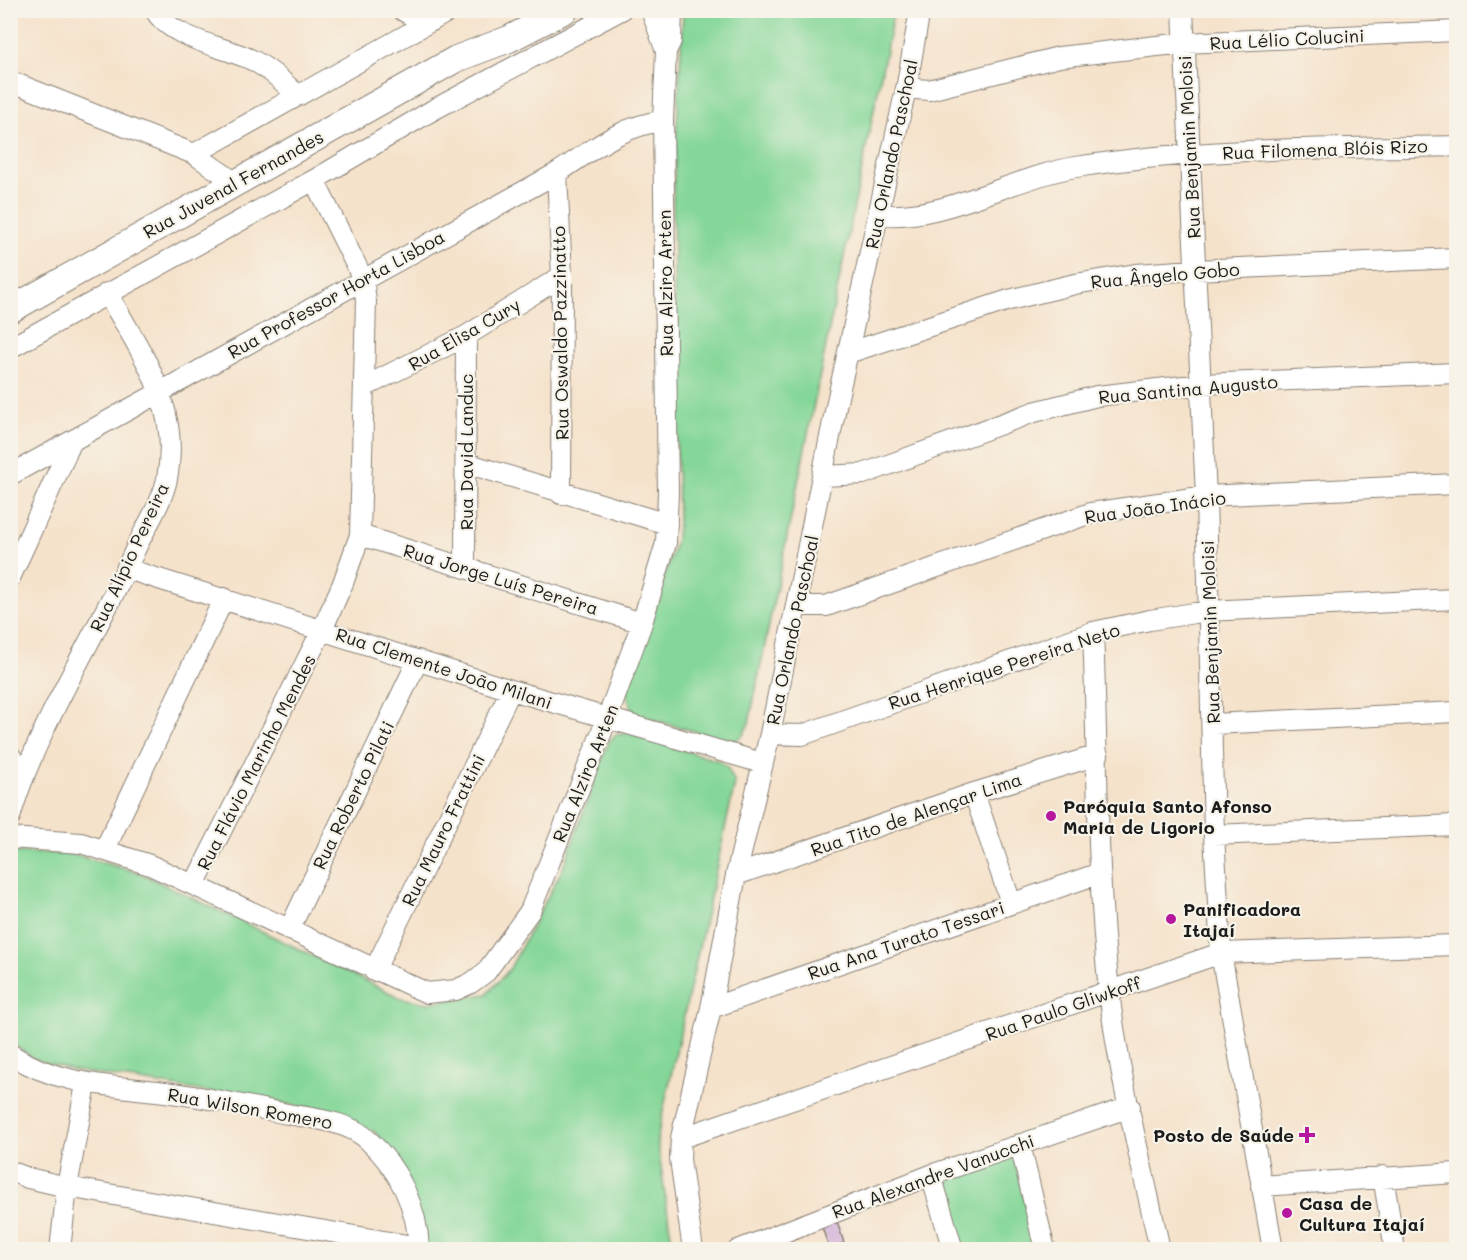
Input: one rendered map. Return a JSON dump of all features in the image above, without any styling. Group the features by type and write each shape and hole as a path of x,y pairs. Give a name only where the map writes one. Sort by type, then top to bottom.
{"main road":[{"path":"456,59 471,44 530,10"},
{"path":"456,59 509,39 566,10"},
{"name":"Rua Juvenal Fernandes","path":"10,310 456,59"}],"street":[{"path":"155,10 172,28 253,60 268,69 298,96"},
{"path":"402,10 412,16 432,21"},
{"path":"194,154 451,10"},
{"name":"Rua Juvenal Fernandes","path":"10,348 314,180 433,110 621,10"},
{"name":"Rua Alziro Arten","path":"10,838 81,843 105,849 194,885 374,971 427,993 456,990 486,972 530,911 607,719 642,623 666,543 663,121 666,51 651,10"},
{"name":"Rua Alziro Arten","path":"666,51 671,41 672,10"},
{"name":"Rua Orlando Paschoal","path":"693,1250 680,1159 681,1138 711,1008 736,875 770,734 848,353 907,84 920,10"},
{"name":"Rua Benjamin Moloisi","path":"1183,10 1206,496 1214,835 1221,954 1273,1250"},
{"name":"Rua Lélio Colucini","path":"907,84 916,89 929,90 1059,57 1184,43 1456,31"},
{"path":"10,81 194,154 237,183"},
{"name":"Rua Professor Horta Lisboa","path":"10,475 556,173 624,129 642,123 663,121"},
{"name":"Rua Filomena Blóis Rizo","path":"879,214 905,217 924,213 1013,182 1074,167 1190,153 1456,146"},
{"name":"Rua Oswaldo Pazzinatto","path":"556,173 562,276 561,494"},
{"path":"314,180 363,279"},
{"name":"Rua Ângelo Gobo","path":"848,353 1038,292 1136,274 1456,258"},
{"name":"Rua Elisa Cury","path":"364,387 466,336 562,276"},
{"name":"Rua Flávio Marinho Mendes","path":"194,885 322,630 343,583 360,535 366,323 363,279"},
{"name":"Rua Alípio Pereira","path":"10,817 23,776 127,568 167,481 170,453 168,423 159,392 136,342 107,293"},
{"name":"Rua David Landuc","path":"465,567 466,336"},
{"name":"Rua Santina Augusto","path":"824,476 863,474 1069,402 1201,384 1456,373"},
{"path":"10,578 72,441"},
{"path":"466,463 561,494 667,524"},
{"name":"Rua João Inácio","path":"797,606 826,606 1091,513 1206,496 1456,484"},
{"name":"Rua Jorge Luís Pereira","path":"360,535 642,623"},
{"name":"Rua Clemente João Milani","path":"127,568 511,690 762,764"},
{"path":"105,849 224,598"},
{"name":"Rua Henrique Pereira Neto","path":"770,734 802,735 1093,632 1207,611 1456,599"},
{"path":"1093,632 1100,873 1109,992 1160,1250"},
{"name":"Rua Roberto Pilati","path":"289,930 418,660"},
{"name":"Rua Mauro Frattini","path":"374,971 511,690"},
{"path":"1213,724 1456,712"},
{"path":"10,755 23,776"},
{"name":"Rua Tito de Alençar Lima","path":"736,875 974,793 1098,755"},
{"path":"974,793 1011,903"},
{"path":"1214,835 1456,825"},
{"name":"Rua Ana Turato Tessari","path":"711,1008 1100,873"},
{"name":"Rua Paulo Gliwkoff","path":"681,1138 1221,954 1456,945"},
{"name":"Rua Wilson Romero","path":"10,1054 31,1067 86,1084 172,1093 339,1124 369,1140 402,1184 416,1218 419,1248"},
{"path":"60,1250 67,1187 86,1084"},
{"name":"Rua Alexandre Vanucchi","path":"738,1250 931,1175 1130,1107"},
{"path":"1020,1144 1045,1250"},
{"path":"10,1172 67,1187 419,1248"},
{"path":"1261,1186 1383,1176 1456,1173"},
{"path":"931,1175 953,1250"},
{"path":"1383,1176 1395,1250"}],"green space":[{"path":"683,11 894,11 749,723 743,735 733,742 639,716 632,710 626,692 675,544 678,524 673,200"},
{"path":"628,733 719,761 727,767 735,783 657,1139 671,1236 667,1249 421,1249 401,1166 376,1133 341,1113 71,1070 35,1059 11,1043 11,852 72,854 140,873 401,998 428,1003 487,994 509,970 563,868 609,741 616,735"},
{"path":"1010,1158 1015,1160 1034,1239 1028,1250 961,1249 948,1189 951,1177"}],"building":[{"path":"837,1222 844,1243 829,1248 822,1227"}],"place":[{"name":"Paróquia Santo Afonso Maria de Ligorio","path":"1051,816"},
{"name":"Panificadora Itajaí","path":"1171,919"},
{"name":"Posto de Saúde","path":"1307,1135"},
{"name":"Casa de Cultura Itajaí","path":"1287,1213"}]}
